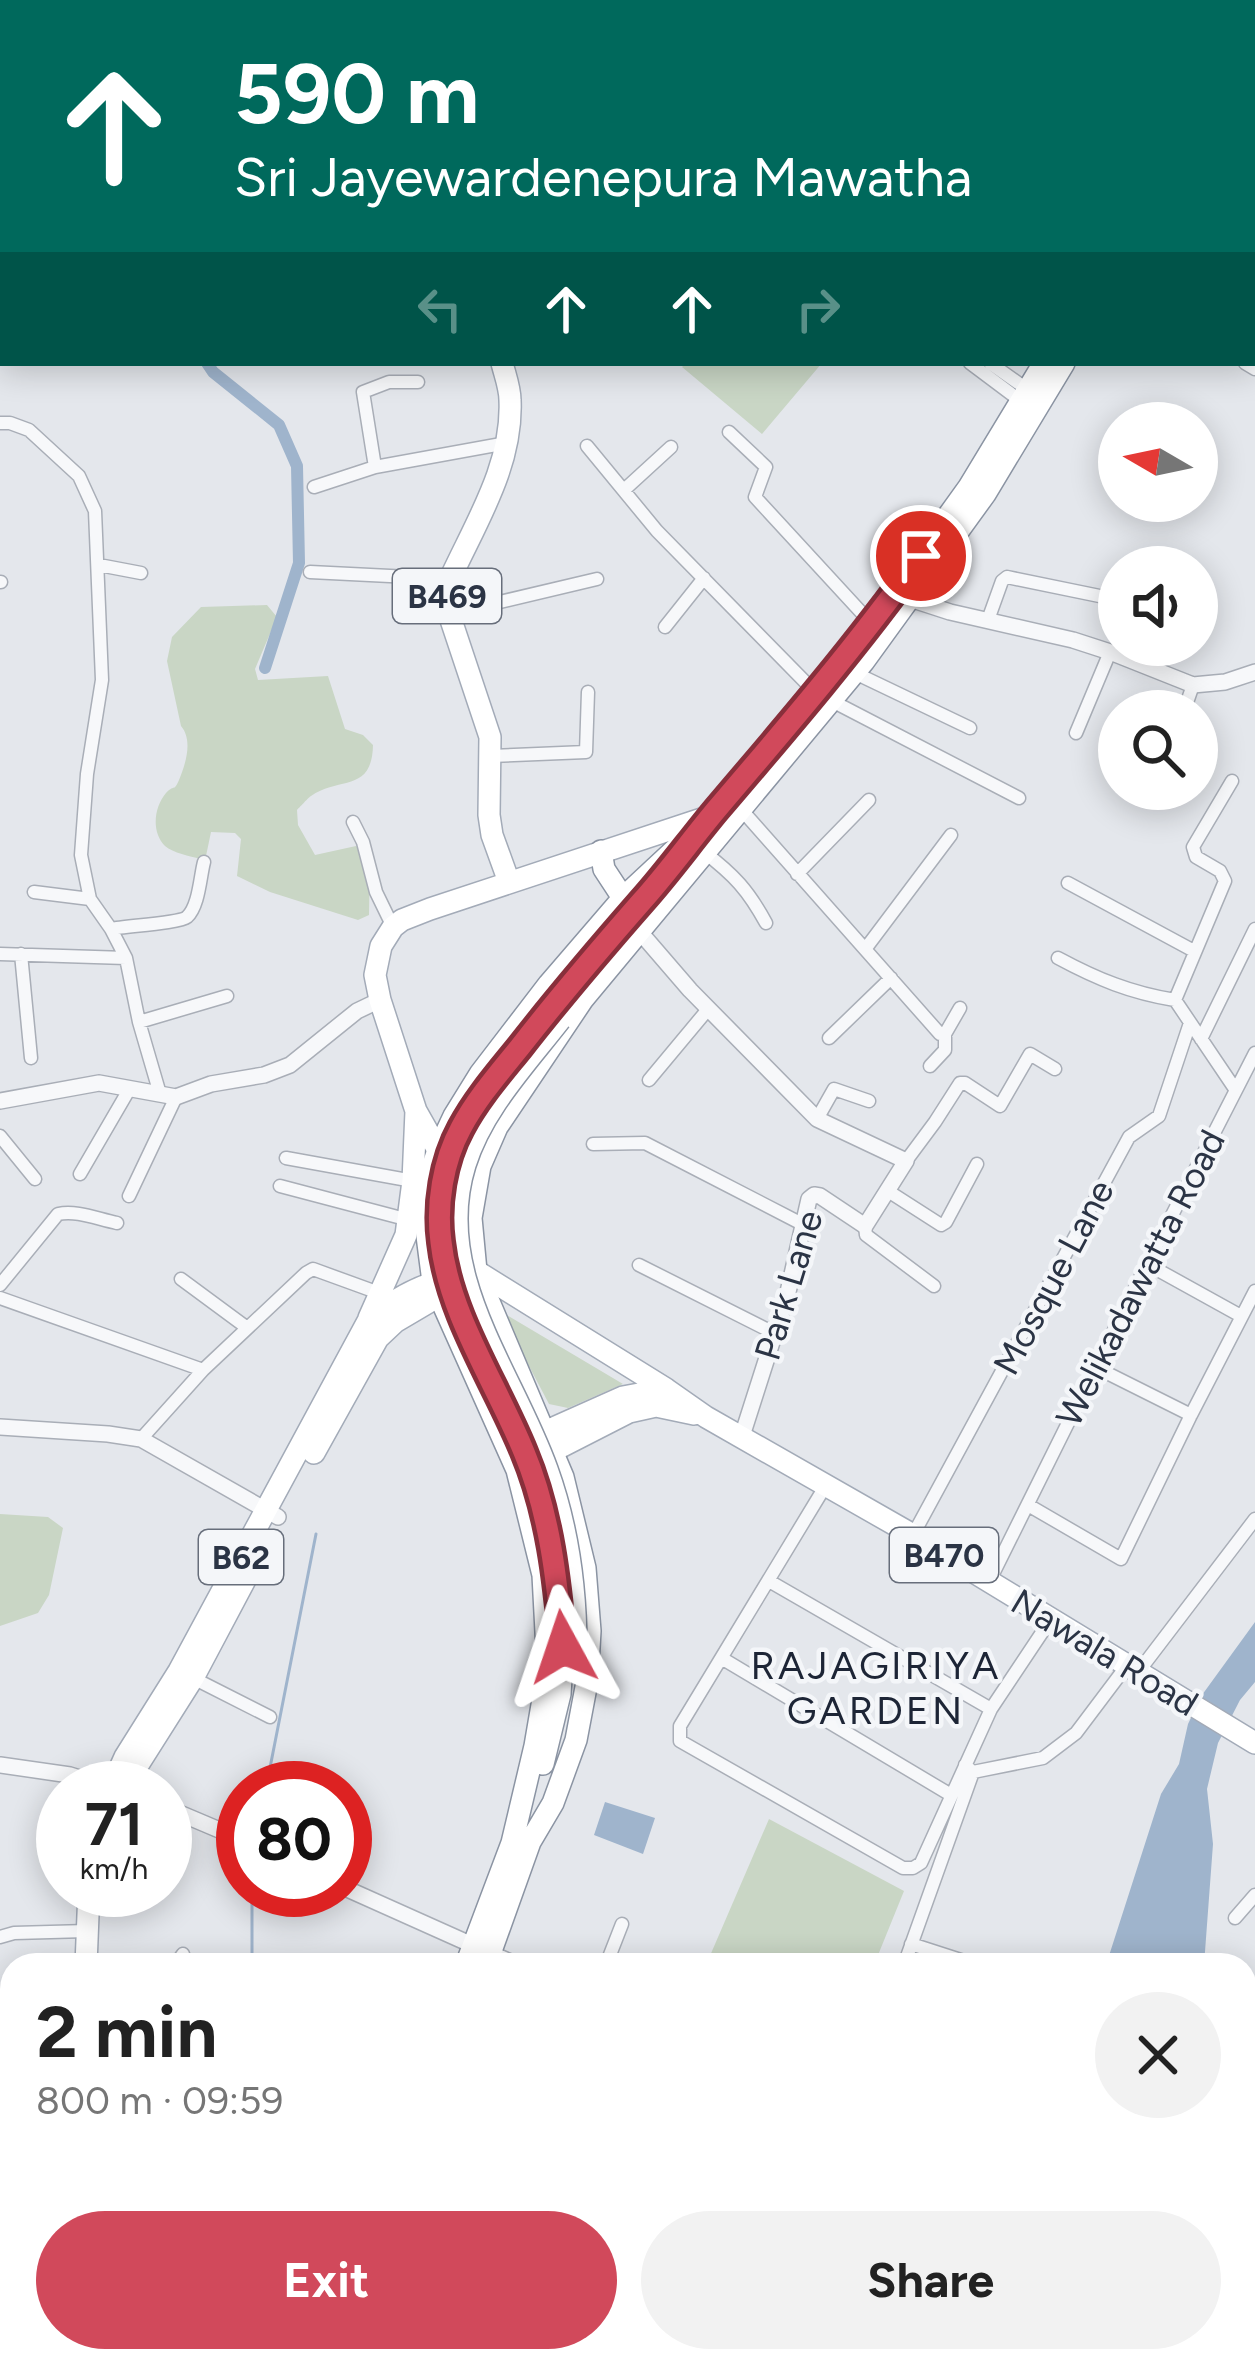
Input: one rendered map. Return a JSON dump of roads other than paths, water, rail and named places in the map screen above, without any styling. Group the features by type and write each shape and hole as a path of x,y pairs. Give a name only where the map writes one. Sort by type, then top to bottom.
{"main road":[{"name":"B469","path":"503,366 511,398 508,443 447,596 490,737 489,815 509,882"},
{"path":"521,1842 553,1803 581,1719 590,1631 585,1568 563,1477 476,1271 471,1218 480,1166 496,1127 583,999 824,697 970,487 1042,366"},
{"path":"521,1842 556,1718 563,1661 558,1589 547,1524 525,1454 449,1285 440,1212 445,1175 461,1128 583,968 711,816 824,697 855,673 986,494 1062,366"},
{"path":"480,1953 561,1750 572,1702 576,1649 574,1584 561,1516 547,1468 466,1284 455,1233 459,1190 468,1155 491,1110 660,893 740,808"},
{"path":"543,1575 513,1459 436,1290 425,1228 428,1166 416,1111 380,1000 376,965 381,946 403,920 711,816"},
{"path":"407,1228 428,1166 480,1074 623,898 711,816"},
{"path":"635,840 656,848 656,865"},
{"path":"601,850 604,869 623,898"},
{"path":"416,1111 428,1166"},
{"name":"B62","path":"372,1326 407,1228"},
{"path":"436,1290 476,1271"},
{"name":"Nawala Road","path":"476,1271 706,1417 913,1535 1255,1743"},
{"name":"B62","path":"138,1761 384,1307 436,1290"},
{"name":"Nawala Road","path":"513,1459 623,1397 666,1389"},
{"name":"Nawala Road","path":"549,1441 656,1406 706,1417"},
{"path":"521,1842 548,1670 544,1522 553,1515 562,1519 585,1568"},
{"name":"B62","path":"123,1761 186,1674"},
{"path":"86,1953 88,1917"},
{"path":"100,1953 102,1917"}],"street":[{"path":"975,366 1025,396"},
{"path":"993,366 1025,396"},
{"path":"375,467 363,392 389,382 418,382"},
{"path":"0,423 29,430 79,476 95,511 102,680 87,774 81,855 90,899 112,928 126,958 139,1022 168,1095 129,1196"},
{"path":"729,432 766,467 755,497 872,623"},
{"path":"314,487 375,467 508,443"},
{"path":"587,446 657,531 824,697 1019,798"},
{"path":"624,490 670,447"},
{"path":"99,565 141,573"},
{"path":"310,572 450,579"},
{"path":"988,620 1007,577 1098,596"},
{"path":"664,627 704,578"},
{"path":"449,614 597,579"},
{"path":"910,599 1098,649"},
{"path":"1076,733 1104,666"},
{"path":"1145,666 1193,685 1226,682 1255,672"},
{"path":"855,673 970,728"},
{"path":"1191,690 1193,685"},
{"path":"491,756 586,752 588,692"},
{"path":"1174,1000 1225,881 1220,871 1196,857 1193,847 1232,781"},
{"path":"797,874 868,800"},
{"path":"740,808 940,1034 945,1034"},
{"path":"353,822 376,892 394,927"},
{"path":"866,948 951,835"},
{"path":"704,852 750,893 766,923"},
{"path":"112,928 183,920 190,914 204,862"},
{"path":"1068,883 1194,951"},
{"path":"34,892 90,899"},
{"path":"1201,1040 1255,929"},
{"path":"640,932 818,1119 906,1160"},
{"path":"0,954 126,958"},
{"path":"21,954 31,1058"},
{"path":"1058,958 1102,981 1174,1000 1235,1089"},
{"path":"829,1038 890,978"},
{"path":"139,1022 227,996"},
{"path":"0,1101 98,1083 168,1095 264,1075 290,1065 344,1020 380,1000"},
{"path":"649,1080 709,1008"},
{"path":"930,1066 945,1050 945,1034 960,1008"},
{"name":"Mosque Lane","path":"913,1535 1129,1138 1159,1116 1190,1023"},
{"name":"Welikadawatta Road","path":"989,1582 1255,1053"},
{"name":"Park Lane","path":"742,1436 788,1292 808,1199 820,1196 865,1226 960,1083 1000,1106 1030,1054 1055,1069"},
{"path":"80,1174 130,1088"},
{"path":"818,1119 831,1090 868,1101"},
{"path":"0,1136 35,1179"},
{"path":"593,1144 645,1142 804,1225"},
{"path":"286,1158 428,1166"},
{"path":"888,1191 940,1225 946,1222 976,1164"},
{"path":"280,1186 407,1228"},
{"path":"0,1285 58,1214 116,1222"},
{"path":"865,1226 866,1235 934,1286"},
{"path":"639,1264 774,1333"},
{"path":"1147,1264 1241,1316"},
{"path":"141,1439 246,1327 313,1269 380,1293"},
{"path":"182,1279 246,1327"},
{"path":"1028,1504 1121,1559 1255,1291"},
{"path":"0,1298 203,1370"},
{"path":"1095,1367 1190,1414"},
{"path":"0,1427 141,1439 272,1514"},
{"path":"826,1485 680,1726 680,1741 903,1868 921,1863 951,1795 969,1768 1043,1758 1076,1733 1255,1519"},
{"path":"770,1581 991,1708"},
{"path":"908,1953 991,1708 1051,1618"},
{"path":"723,1659 951,1795"},
{"path":"186,1674 270,1717"},
{"path":"0,1765 36,1770"},
{"path":"1234,1918 1255,1894"},
{"path":"372,1902 471,1953"},
{"path":"611,1953 622,1924"},
{"path":"0,1937 87,1931"},
{"path":"911,1944 939,1953"}],"water":[{"path":"1255,1622 1255,1682 1218,1743 1207,1789 1213,1844 1205,1953 1110,1953 1161,1794 1179,1764 1188,1724 1202,1695"},
{"path":"605,1802 655,1818 643,1854 594,1835"}],"waterway":[{"path":"209,366 279,425 297,466 299,563 265,668"},
{"path":"271,1761 316,1534"},
{"path":"252,1917 252,1953"}],"district":[{"name":"RAJAGIRIYA GARDEN","path":"876,1688"}]}
